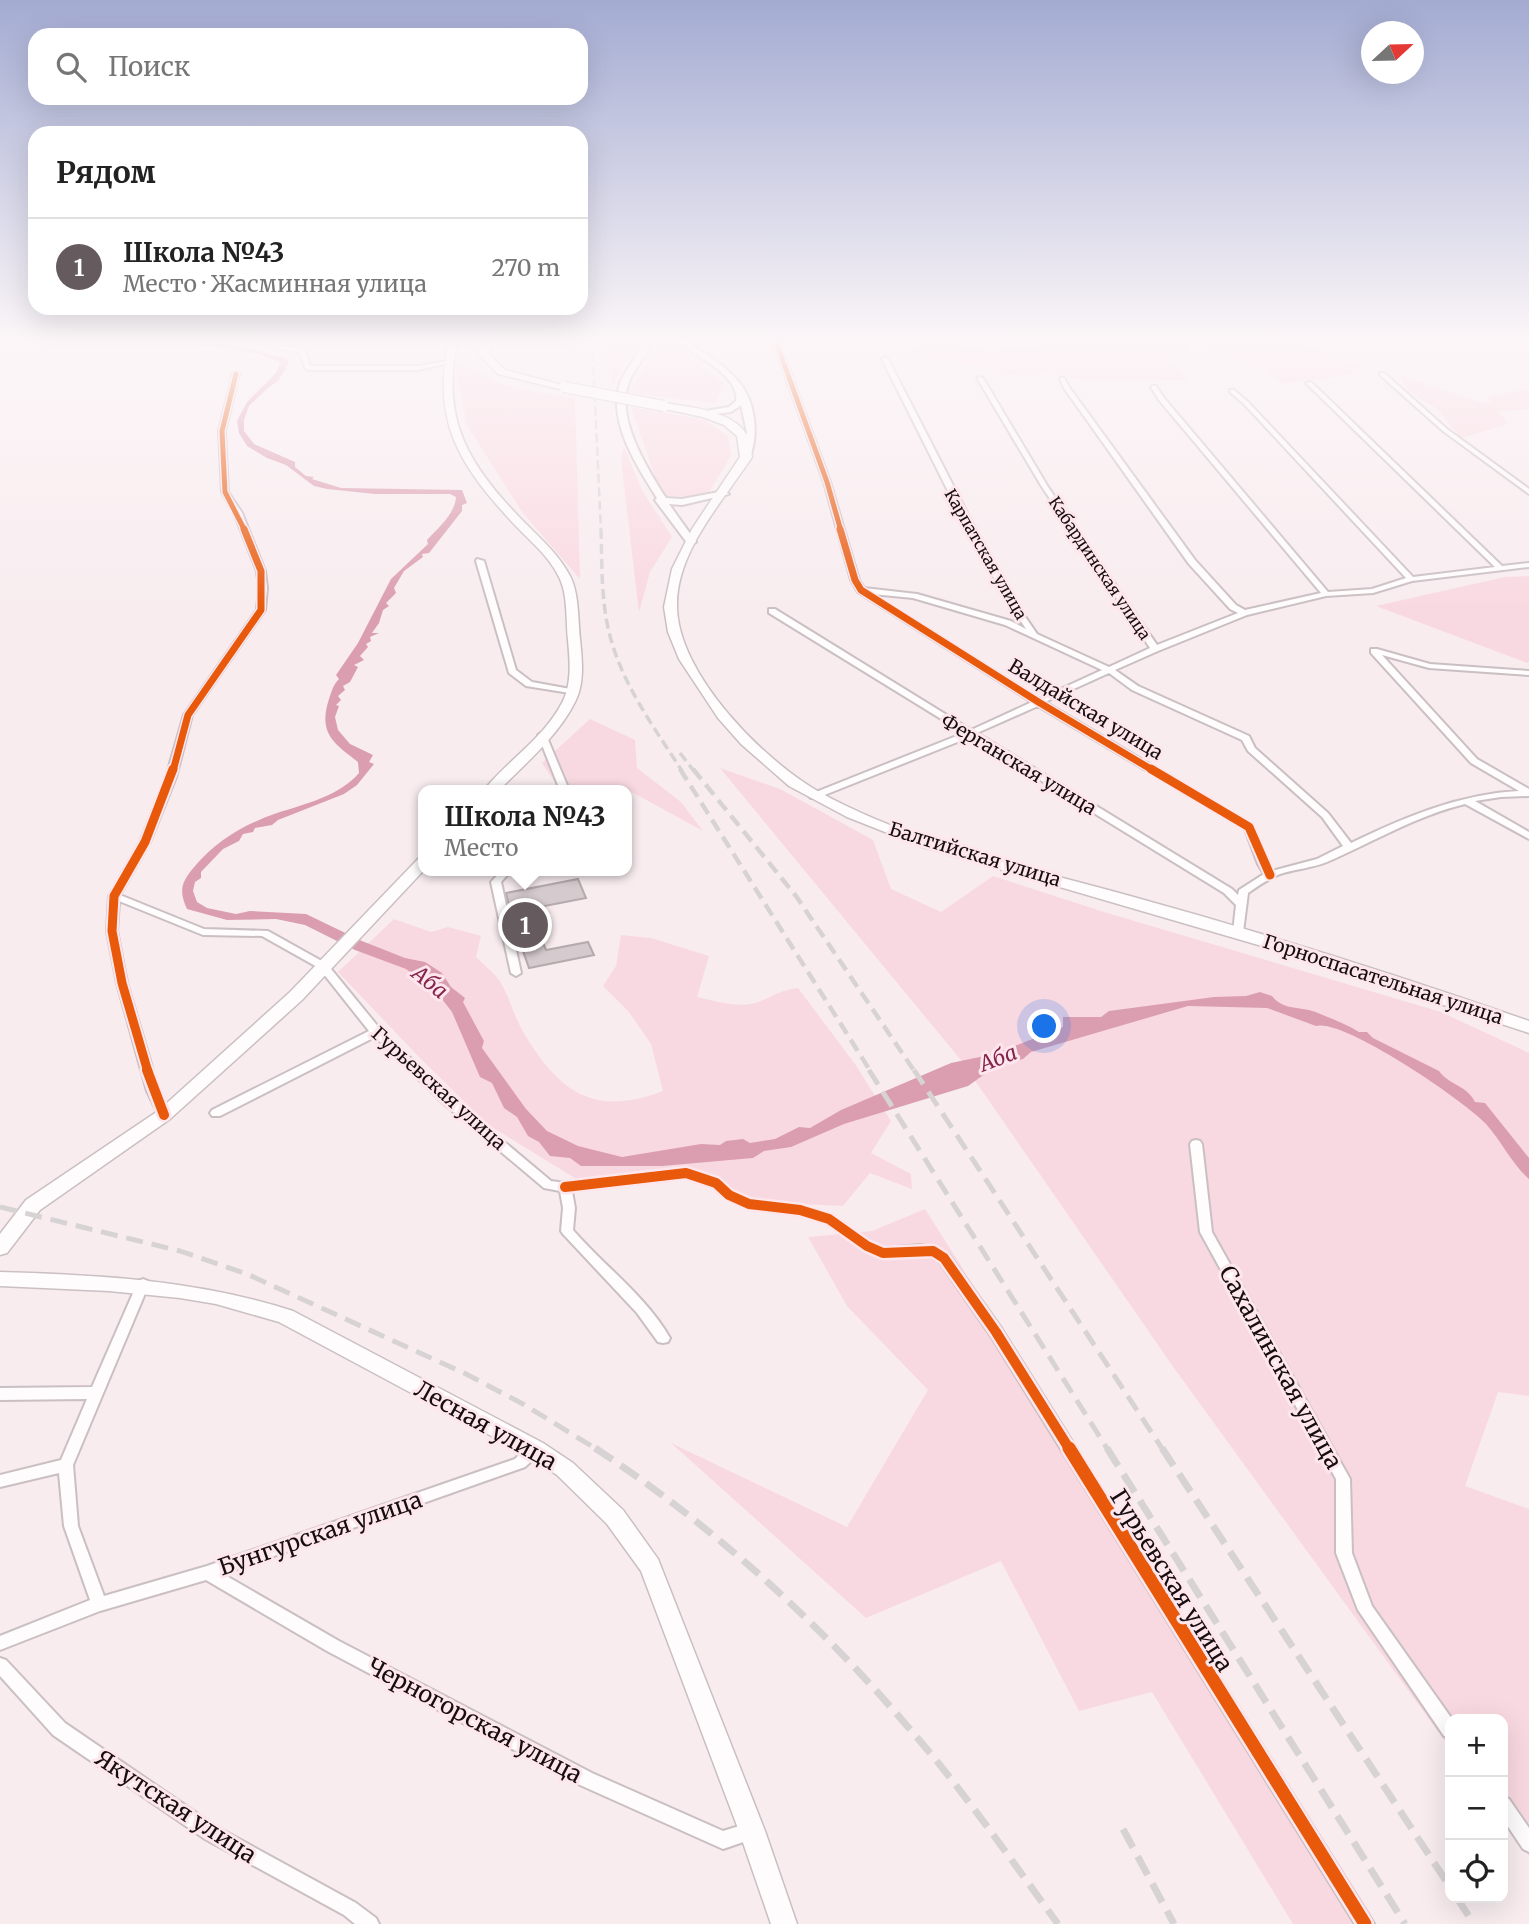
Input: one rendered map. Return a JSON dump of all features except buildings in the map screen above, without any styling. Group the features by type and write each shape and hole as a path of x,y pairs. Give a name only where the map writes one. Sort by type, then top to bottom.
{"main road":[{"path":"454,429 461,447 491,494 553,558 568,584 575,673 573,692 565,709 496,785"},
{"path":"736,429 745,443 746,457"},
{"name":"Балтийская улица","path":"746,457 683,554 673,580 670,607 681,652 725,718 792,781 814,796 921,841 1238,932"},
{"path":"0,1248 33,1205 164,1115 296,996 418,867"},
{"name":"Горноспасательная улица","path":"1238,932 1529,1027"},
{"name":"Лесная улица","path":"0,1279 143,1284 243,1301 286,1316 535,1449 565,1469 615,1517 650,1566 752,1831 783,1924"}],"street":[{"path":"164,1115 153,1091 122,983 112,931 114,896 145,842 171,777 188,715 261,610 261,571 238,513 225,492 223,429"},
{"path":"629,429 646,477 691,542"},
{"path":"746,457 753,435 751,429"},
{"path":"808,429 827,482 855,580 862,590"},
{"name":"Карпатская улица","path":"922,429 950,492 1002,586 1034,634"},
{"name":"Кабардинская улица","path":"1010,429 1045,487 1155,649"},
{"path":"1096,429 1192,562 1233,607 1244,613"},
{"path":"1185,429 1326,594"},
{"path":"1270,429 1411,579"},
{"path":"1357,429 1499,567"},
{"path":"1444,429 1529,492"},
{"path":"660,500 682,502 724,494"},
{"path":"480,561 512,671 528,684 573,692"},
{"path":"814,796 969,734 1155,649 1244,613 1326,594 1373,591 1411,579 1529,565"},
{"name":"Карпатская улица","path":"862,590 914,596 1008,623 1111,671 1135,688 1246,738 1251,748 1325,815 1348,846"},
{"name":"Валдайская улица","path":"862,590 1040,703 1249,827 1260,846 1260,861 1270,875"},
{"name":"Ферганская улица","path":"772,611 1228,891 1242,905"},
{"path":"1529,673 1429,666 1374,651 1474,761 1529,793"},
{"path":"542,736 563,785"},
{"path":"1238,932 1243,892 1270,875 1325,859 1441,805 1496,793 1529,793"},
{"path":"1467,801 1529,836"},
{"path":"501,876 496,882 516,973"},
{"name":"Гурьевская улица","path":"114,896 203,932 264,933 326,963 376,1032 447,1100 548,1185 565,1187 685,1172 716,1182 729,1195 749,1204 800,1210 830,1219 867,1246 883,1253 933,1251 944,1258 996,1332 1365,1924"},
{"path":"216,1113 376,1032"},
{"name":"Сахалинская улица","path":"1196,1144 1206,1231 1343,1479 1344,1553 1366,1610 1445,1723"},
{"path":"565,1187 569,1208 567,1231 650,1317 663,1338"},
{"path":"99,1604 71,1526 66,1465 143,1284"},
{"path":"0,1394 95,1393"},
{"name":"Бунгурская улица","path":"0,1643 99,1604 207,1573 520,1463 535,1449"},
{"path":"0,1481 66,1465"},
{"name":"Черногорская улица","path":"207,1573 333,1646 586,1779 723,1840 752,1831"},
{"name":"Якутская улица","path":"0,1665 59,1729 211,1833 350,1909 370,1924"},
{"path":"1508,1812 1529,1843"}],"shaded area":[{"path":"469,429 576,429 580,579 522,512"},
{"path":"639,429 718,429 728,436 731,456 709,492 688,497 667,496 655,476"},
{"path":"1453,429 1492,429 1461,438"},
{"path":"624,447 642,490 672,537 650,572 639,612 621,460"},
{"path":"1529,576 1527,663 1376,606 1505,577"},
{"path":"590,719 635,740 637,768 681,802 703,831 632,792 632,785 557,785 542,763"},
{"path":"720,768 780,789 873,840 891,889 941,912 993,876 1104,912 1441,1012 1529,1053 1529,1396 1498,1392 1465,1486 1529,1509 1529,1856 1508,1827 1508,1714 1445,1714 1445,1741 1174,1368 960,1059"},
{"path":"394,919 431,932 448,927 481,936 476,957 499,980 535,1051 564,1083 579,1094 597,1100 638,1099 663,1091 651,1044 629,1012 603,986 616,966 621,935 651,938 709,956 697,997 741,1005 798,988 855,1064 891,1121 871,1153 911,1174 912,1189 870,1173 843,1206 739,1201 708,1174 578,1180 487,1124 338,972"},
{"path":"925,1209 1377,1924 1293,1924 1152,1692 1079,1711 1001,1561 866,1618 671,1443 847,1527 928,1390 847,1306 808,1237 872,1231"}],"water":[{"name":"Аба","path":"238,429 244,429 254,444 295,462 295,467 306,476 341,488 462,490 467,503 462,505 462,511 429,553 422,554 423,557 404,571 394,588 396,593 386,603 389,606 383,610 372,633 379,633 370,637 371,641 366,644 368,647 360,656 364,660 354,665 358,667 350,682 343,686 345,690 338,696 341,700 336,705 339,706 335,717 338,730 350,744 373,755 369,762 374,764 357,785 344,794 278,820 272,825 255,828 253,832 243,834 239,841 223,849 195,882 193,891 197,902 207,908 236,914 250,911 306,914 362,941 405,958 425,962 442,973 451,987 465,998 463,1002 484,1041 482,1048 526,1109 547,1131 578,1146 622,1157 701,1144 720,1145 726,1141 743,1139 750,1143 775,1139 799,1127 810,1128 841,1110 951,1063 994,1054 1063,1027 1063,1017 1101,1017 1109,1011 1214,997 1246,996 1260,992 1272,996 1282,1004 1312,1011 1359,1032 1367,1032 1373,1038 1439,1071 1468,1092 1475,1102 1485,1103 1529,1158 1529,1179 1486,1124 1474,1113 1376,1047 1330,1027 1316,1026 1267,1008 1188,1006 1031,1052 1023,1059 999,1064 968,1086 844,1124 791,1147 764,1151 753,1158 662,1166 581,1166 570,1158 550,1156 539,1142 528,1136 517,1117 504,1108 492,1083 480,1077 452,1012 438,994 406,969 355,950 305,925 276,919 227,920 187,909 182,891 184,881 222,841 254,822 332,793 359,773 358,762 335,743 325,721 329,699 339,679 336,675 358,643 391,579 428,544 427,540 449,515 456,497 450,494 375,494 314,486 286,465 247,446"}],"railway":[{"path":"596,429 601,531"},
{"path":"601,529 602,581 614,651 639,704 682,771"},
{"path":"680,753 694,771"},
{"path":"680,769 871,1072"},
{"path":"693,769 796,896 915,1072"},
{"path":"869,1070 1108,1450"},
{"path":"914,1070 1163,1450"},
{"path":"0,1207 180,1251 247,1274 466,1374 523,1404 597,1450"},
{"path":"1107,1448 1405,1924"},
{"path":"1162,1448 1445,1879"},
{"path":"597,1450 639,1478 724,1544 842,1654 952,1780 1058,1924"},
{"path":"1123,1829 1174,1924"},
{"path":"1460,1903 1474,1924"}],"cycle path":[{"path":"164,1115 153,1091 122,983 112,931 114,896 145,842 171,777 188,715 261,610 261,571 238,513 225,492 223,429"},
{"path":"808,429 827,482 855,580 861,590 1040,703 1249,827 1270,875"},
{"path":"565,1187 686,1173 716,1183 729,1195 749,1204 800,1210 829,1219 867,1246 883,1253 933,1251 944,1258 996,1332 1365,1924"}],"place":[{"name":"Школа №43","path":"525,925"}]}
